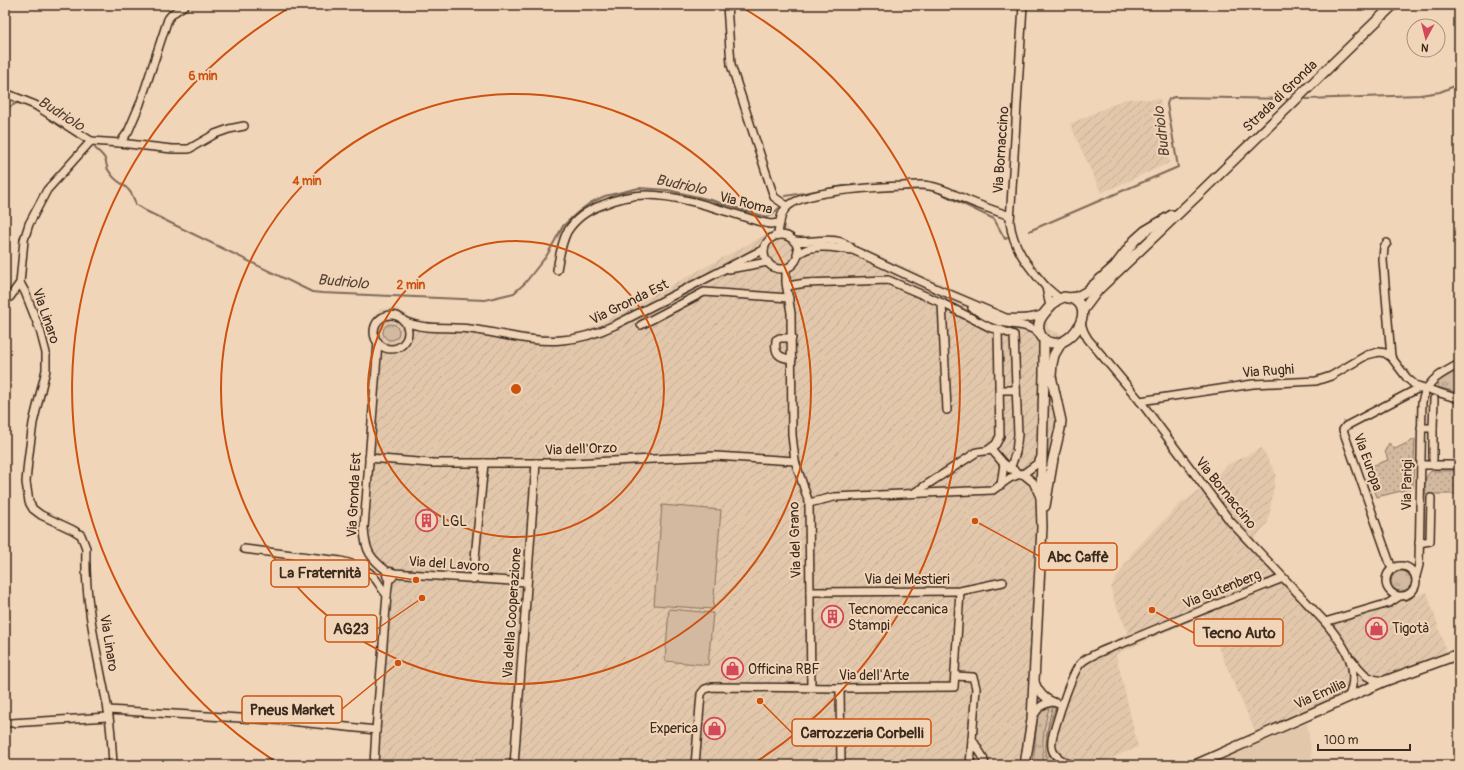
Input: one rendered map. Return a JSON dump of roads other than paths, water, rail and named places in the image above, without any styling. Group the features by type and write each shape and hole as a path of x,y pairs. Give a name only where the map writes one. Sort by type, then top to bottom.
{"main road":[{"name":"Strada di Gronda","path":"1083,310 1098,290 1202,192 1393,5"},
{"name":"Strada di Gronda","path":"1065,298 1077,297 1086,292 1115,266 1135,240 1145,231 1185,207"},
{"path":"1025,765 1032,719 1035,679 1042,527 1042,337 1040,320 1056,301 1065,298 1078,302 1083,310 1083,315 1081,322 1071,335 1061,343 1054,354 1052,364 1051,376 1061,421 1042,527"},
{"path":"1042,337 1049,343 1061,343"},
{"name":"Via Emilia","path":"1195,765 1385,681 1459,654"},
{"path":"1028,751 1028,765"}],"street":[{"path":"120,143 128,132 140,104 168,19 173,13 185,5"},
{"name":"Via Roma","path":"727,5 731,65 774,197 787,206"},
{"name":"Via Bornaccino","path":"1023,5 1010,216 1012,234 1018,251 1029,267 1046,287 1065,298"},
{"path":"5,93 35,106 91,141 159,148 189,149 215,134 244,126"},
{"name":"Via Linaro","path":"91,141 47,190 29,224 24,240 20,283 40,330 46,353 46,370 33,423 27,475 27,492 33,509 48,520 73,530 81,535 84,541 86,548 88,595 108,713 113,765"},
{"name":"Via Roma","path":"778,235 784,210 795,201 816,195 871,187 929,185 944,189 975,203 1010,216"},
{"name":"Via Roma","path":"557,270 567,233 576,219 595,207 635,195 657,195 696,203 761,222 770,224 780,223"},
{"path":"778,235 787,236 794,241 801,242 825,240 844,242 853,250"},
{"name":"Via Gronda Est","path":"390,574 371,557 364,543 378,342 375,337 374,330 379,320 389,315 423,328 470,329 544,341 580,338 598,333 615,325 764,250 769,240 778,235"},
{"path":"764,250 768,262 772,266 782,268 794,262 797,249 794,241"},
{"path":"1387,243 1384,247 1382,260 1391,357 1408,380 1414,385 1459,398"},
{"path":"797,254 811,248 826,246 853,250 935,288 1006,318 1039,316 1047,311"},
{"name":"Via Gronda Est","path":"723,270 768,262"},
{"path":"782,268 786,285 806,282 888,280 942,303 991,328 1014,335 1017,446 1016,452 1007,466 1001,485"},
{"path":"5,300 10,297 20,283"},
{"name":"Via del Grano","path":"786,285 791,313 792,435 795,462 809,503 811,688"},
{"name":"Via Bornaccino","path":"1046,287 1047,311"},
{"path":"935,288 991,319 1030,327 1042,337"},
{"path":"641,324 704,292 788,298"},
{"path":"942,303 948,410"},
{"path":"404,322 408,334"},
{"name":"Via Bornaccino","path":"1081,322 1088,340 1140,401 1230,521 1325,622 1337,636 1349,657 1367,677 1385,681"},
{"name":"Via Gronda Est","path":"376,362 389,348 399,346 406,339 408,334 423,328"},
{"path":"988,450 996,444 1000,436 998,329"},
{"path":"1071,335 1084,336 1088,340"},
{"path":"792,338 780,338 776,340 775,346 776,352 779,356 792,359"},
{"path":"378,342 389,348"},
{"name":"Via Rughi","path":"1140,401 1253,384 1316,381 1331,376 1367,355 1381,352 1391,357"},
{"path":"1426,389 1434,378 1459,364"},
{"name":"Via Europa","path":"1392,569 1343,430 1346,426 1417,389 1426,389"},
{"name":"Via Parigi","path":"1416,576 1419,565 1422,403 1426,389"},
{"path":"1000,390 1016,390"},
{"name":"Via Parigi","path":"1433,459 1434,399"},
{"path":"1421,428 1433,428"},
{"path":"914,493 976,452 992,450 1007,466 1033,482 1041,497"},
{"path":"809,503 834,497 993,490 1010,478 1021,474 1038,463 1042,455"},
{"name":"Via dell'Orzo","path":"369,458 430,463 536,463 715,456 795,462"},
{"path":"473,578 484,463"},
{"name":"Via della Cooperazione","path":"514,765 536,463"},
{"path":"1421,465 1459,465"},
{"name":"Via Parigi","path":"1419,543 1430,541 1431,498"},
{"path":"244,549 341,561 354,565 368,572 387,595"},
{"path":"1325,622 1389,602 1398,597 1403,597 1412,593 1417,584 1416,576 1408,567 1402,566 1392,569 1386,579 1386,585 1390,592 1398,597"},
{"path":"374,765 387,595 390,574"},
{"name":"Via del Lavoro","path":"390,574 527,582"},
{"name":"Via Gutenberg","path":"1072,765 1056,757 1051,745 1062,705 1076,669 1080,663 1086,659 1166,625 1283,578"},
{"name":"Via dei Mestieri","path":"810,592 960,591 1003,582"},
{"path":"960,591 955,676 973,677 976,688 970,765"},
{"name":"Via Bornaccino","path":"1348,698 1354,680 1354,674 1349,657"},
{"name":"Via dell'Arte","path":"695,765 701,694 705,689 717,686 811,688 954,687 955,676"},
{"path":"1035,679 1038,690 1042,695 1052,702 1062,705"},
{"path":"840,688 840,765"},
{"path":"1032,719 1040,706 1044,703 1052,702"},
{"path":"11,723 108,713 289,721 376,730"},
{"path":"972,739 984,757 985,765"}],"waterway":[{"name":"Budriolo","path":"1306,99 1420,95 1440,92 1459,84"},
{"name":"Budriolo","path":"1029,231 1178,167 1167,104 1169,99 1174,97 1287,99"},
{"name":"Budriolo","path":"5,112 11,106 18,103 24,104 41,113 85,142"},
{"name":"Budriolo","path":"95,148 106,161 107,168 112,176 130,192 136,205 312,292 322,293 485,300 514,293 525,283 547,255 563,226 578,212 590,203 605,196 639,188 668,190 711,200 766,217 772,215 779,208"},
{"name":"Budriolo","path":"786,196 856,184"},
{"name":"Budriolo","path":"873,191 922,189 936,191 994,219 1005,239 1009,237"}],"place":[{"name":"LGL","path":"426,521"},
{"name":"Abc Caffè","path":"975,521"},
{"name":"La Fraternità","path":"416,580"},
{"name":"AG23","path":"422,598"},
{"name":"Tecno Auto","path":"1152,610"},
{"name":"Tecnomeccanica Stampi","path":"833,617"},
{"name":"Tigotà","path":"1376,628"},
{"name":"Pneus Market","path":"398,663"},
{"name":"Officina RBF","path":"733,669"},
{"name":"Carrozzeria Corbelli","path":"760,701"},
{"name":"Experica","path":"714,728"}]}
